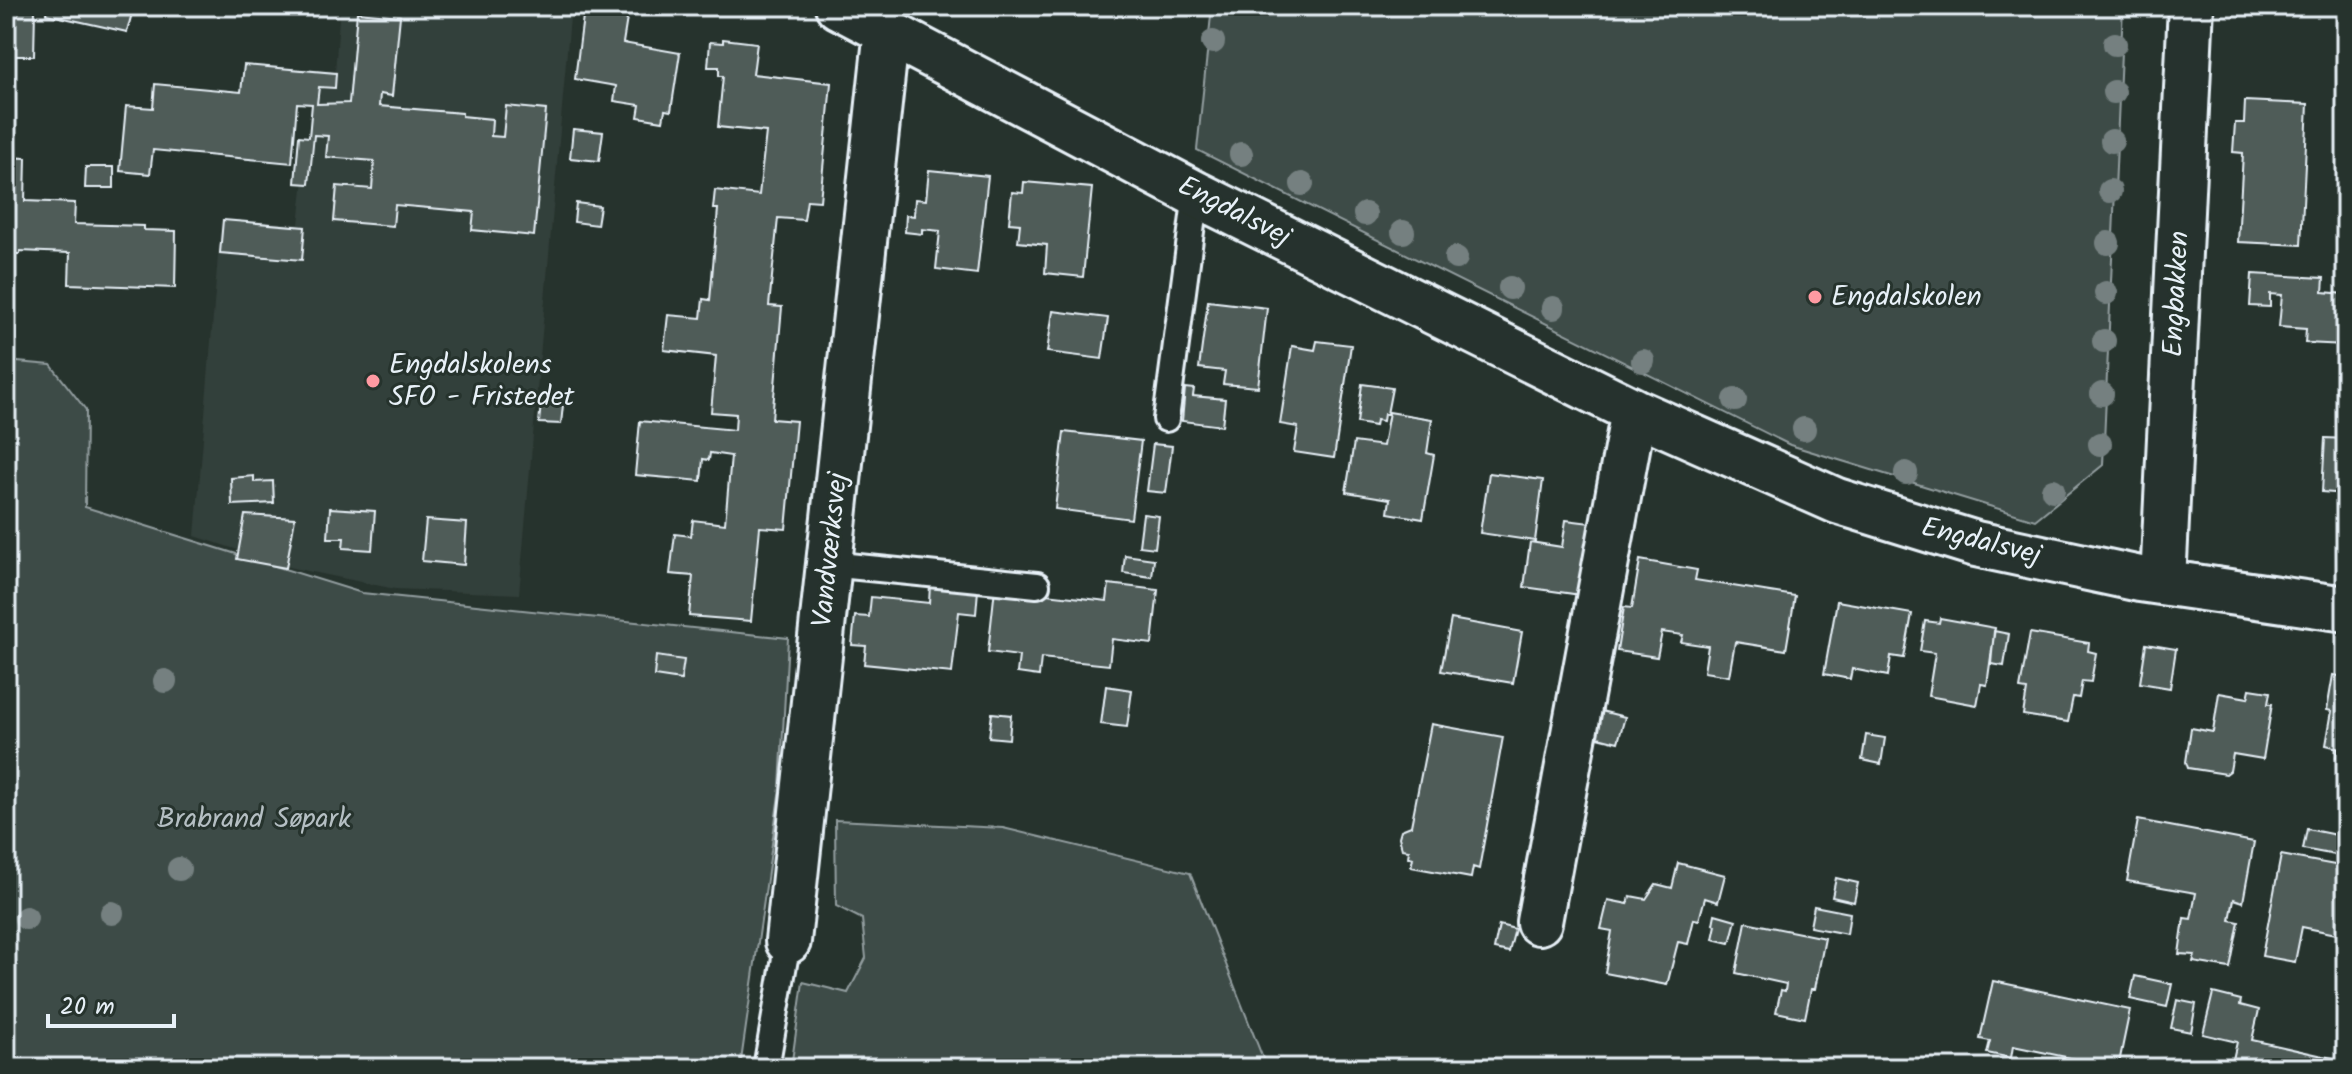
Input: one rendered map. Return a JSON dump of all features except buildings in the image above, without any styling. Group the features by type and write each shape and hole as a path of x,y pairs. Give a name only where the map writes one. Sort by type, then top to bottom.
{"street":[{"name":"Engdalsvej","path":"838,6 888,18 1196,194 1634,411 1837,501 1976,544 2163,582 2346,609"},
{"name":"Engbakken","path":"2163,582 2191,6"},
{"name":"Vandværksvej","path":"788,941 888,18"},
{"path":"1539,922 1634,411"}],"lane":[{"path":"1166,419 1196,194"},
{"path":"829,564 1037,585"},
{"name":"Vandværksvej","path":"766,1068 788,941"}],"shaded area":[{"name":"Engdalskolens SFO - Fristedet","path":"340,6 571,6 519,594 395,589 293,568 195,536 221,219 299,224 316,70 335,72"}],"green space":[{"name":"Engdalskolen","path":"1212,6 2123,6 2103,465 2035,520 1790,445 1197,150"},
{"name":"Brabrand Søpark","path":"6,361 51,365 86,410 85,507 362,593 788,638 780,788 740,1068 6,1068"},
{"path":"835,820 1003,828 1190,873 1264,1061 1284,1068 791,1068 803,982 848,993 866,958 862,919 836,906"}],"place":[{"name":"Engdalskolen","path":"1815,297"},
{"name":"Engdalskolens SFO - Fristedet","path":"373,381"}]}
